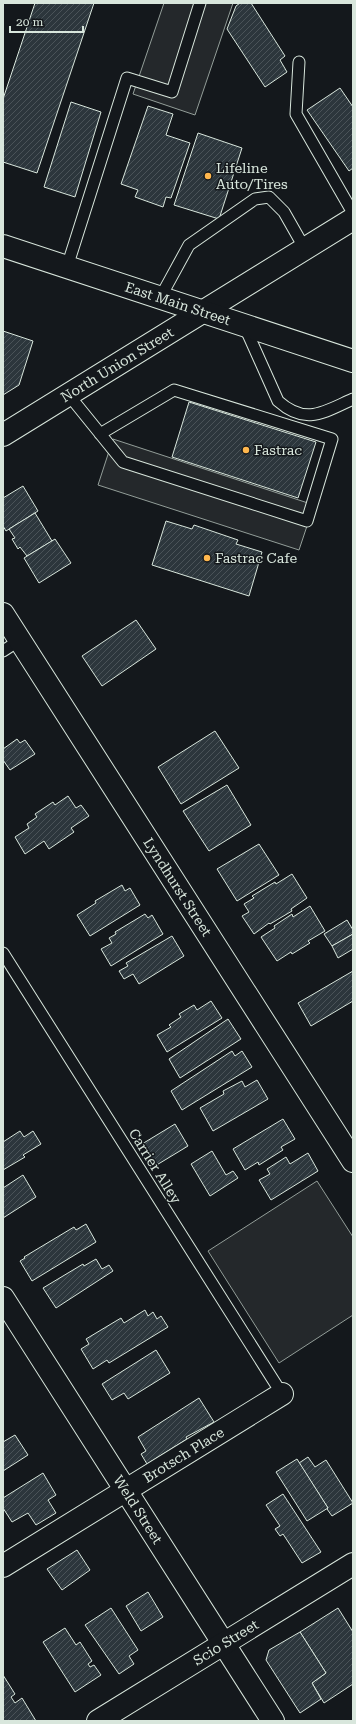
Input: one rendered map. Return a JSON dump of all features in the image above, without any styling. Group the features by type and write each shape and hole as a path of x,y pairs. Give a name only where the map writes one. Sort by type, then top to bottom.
{"street":[{"name":"North Union Street","path":"3,435 353,219"},
{"name":"East Main Street","path":"3,246 353,360"},
{"name":"Lyndhurst Street","path":"3,614 12,646 353,1161"},
{"name":"Weld Street","path":"3,1298 273,1721"},
{"name":"Brotsch Place","path":"3,1566 282,1394"},
{"name":"Scio Street","path":"98,1721 353,1564"}],"lane":[{"path":"67,267 127,78 172,92 200,3"},
{"path":"298,62 296,114 353,213"},
{"path":"160,298 189,245 255,199 269,197 284,212 305,249"},
{"path":"243,325 278,401 288,410 308,415 321,412 353,399"},
{"path":"68,394 100,434 123,462 307,520 332,440 174,390 100,434"},
{"path":"292,427 296,413"},
{"name":"Carrier Alley","path":"3,953 282,1394"}],"shaded area":[{"path":"164,3 233,3 195,115 133,94"},
{"path":"113,439 314,505 299,550 98,485"},
{"path":"317,1181 353,1237 353,1315 279,1363 208,1251"}],"building":[{"path":"35,3 94,3 37,173 3,162 3,99"},
{"path":"240,3 251,3 285,56 280,60 287,72 265,87 227,29 236,6"},
{"path":"340,88 353,107 353,168 349,171 307,110"},
{"path":"71,102 101,112 75,197 44,187"},
{"path":"148,106 173,114 166,135 190,143 171,198 166,197 163,207 135,197 138,190 121,184"},
{"path":"198,133 242,148 219,219 174,205"},
{"path":"3,331 33,341 19,385 3,395"},
{"path":"189,402 316,442 298,498 172,457"},
{"path":"23,486 38,511 6,531 3,526 3,498"},
{"path":"35,513 52,541 27,556 20,547 18,549 12,539 15,538 9,529"},
{"name":"Fastrac Cafe","path":"166,521 192,529 194,525 238,540 236,544 262,552 249,596 152,565"},
{"path":"55,539 71,563 39,583 24,558"},
{"path":"136,620 156,649 102,686 82,656"},
{"path":"215,731 239,768 181,804 158,767"},
{"path":"17,739 20,743 25,740 35,754 10,770 3,760 3,749"},
{"path":"227,785 251,825 209,851 183,811"},
{"path":"68,796 76,808 81,805 89,816 71,828 74,832 49,849 44,841 25,854 15,837 29,828 27,824 37,817 35,814 53,802 55,805"},
{"path":"259,844 279,875 237,901 217,869"},
{"path":"292,874 307,898 291,909 292,911 270,924 269,923 254,934 242,916 249,912 244,904 254,898 252,896"},
{"path":"122,885 125,891 130,888 140,905 90,936 77,915 96,903 95,901"},
{"path":"310,906 325,931 308,941 310,943 277,961 261,937 292,914 293,917"},
{"path":"145,914 148,918 152,915 163,934 111,966 101,949 112,943 109,938 116,934 115,932"},
{"path":"347,920 353,930 353,934 332,946 324,934"},
{"path":"353,934 353,949 338,958 332,946"},
{"path":"172,936 184,956 139,984 133,974 124,979 119,971 128,966 126,963"},
{"path":"353,971 353,1001 311,1026 298,1003"},
{"path":"211,1001 222,1018 167,1052 157,1035 171,1027 169,1025 181,1017 179,1014 194,1005 197,1010"},
{"path":"228,1019 241,1039 180,1078 169,1059"},
{"path":"232,1051 235,1056 242,1051 252,1067 182,1110 171,1091"},
{"path":"257,1080 268,1099 213,1131 200,1108 224,1094 223,1091 242,1081 245,1087"},
{"path":"283,1119 295,1139 281,1147 283,1150 259,1165 258,1162 245,1170 233,1149"},
{"path":"175,1124 188,1146 155,1166 142,1144"},
{"path":"20,1131 24,1137 33,1131 41,1144 23,1155 25,1157 3,1170 3,1142"},
{"path":"212,1151 226,1175 233,1171 238,1178 210,1196 191,1164"},
{"path":"308,1153 318,1171 271,1200 259,1180 270,1174 267,1169 286,1157 290,1164"},
{"path":"23,1175 36,1197 3,1218 3,1188"},
{"path":"86,1224 96,1242 32,1281 20,1261 25,1258 24,1257 74,1227 76,1230"},
{"path":"96,1259 102,1269 109,1265 113,1271 56,1308 43,1288 83,1264 84,1266"},
{"path":"145,1310 148,1316 153,1312 157,1319 161,1316 168,1327 109,1363 107,1360 93,1369 81,1349 89,1344 86,1339 121,1318 124,1323"},
{"path":"156,1350 170,1373 128,1399 124,1393 112,1400 102,1384"},
{"path":"199,1398 214,1422 186,1437 187,1439 147,1464 141,1454 146,1451 138,1437"},
{"path":"15,1435 28,1455 3,1471 3,1442"},
{"path":"308,1457 315,1467 326,1460 353,1503 332,1516 299,1463"},
{"path":"297,1459 328,1508 307,1521 276,1472"},
{"path":"43,1473 56,1495 48,1500 56,1513 36,1525 28,1513 12,1522 3,1508 3,1498"},
{"path":"283,1494 321,1552 302,1563 283,1534 280,1536 275,1529 280,1526 266,1505"},
{"path":"77,1550 90,1570 62,1590 47,1569"},
{"path":"148,1592 163,1617 141,1631 126,1606"},
{"path":"111,1608 138,1650 129,1656 134,1664 119,1674 85,1625"},
{"path":"338,1608 353,1632 353,1684 324,1703 312,1683 326,1673 300,1632"},
{"path":"65,1628 76,1645 80,1642 92,1661 88,1664 90,1667 94,1665 101,1675 75,1692 43,1642"},
{"path":"300,1632 326,1673 312,1683 321,1699 300,1713 266,1660 269,1650"},
{"path":"3,1675 15,1694 11,1697 15,1703 22,1698 36,1721 3,1721"}],"place":[{"name":"Lifeline Auto/Tires","path":"208,176"},
{"name":"Fastrac","path":"246,450"},
{"name":"Fastrac Cafe","path":"207,558"}]}
